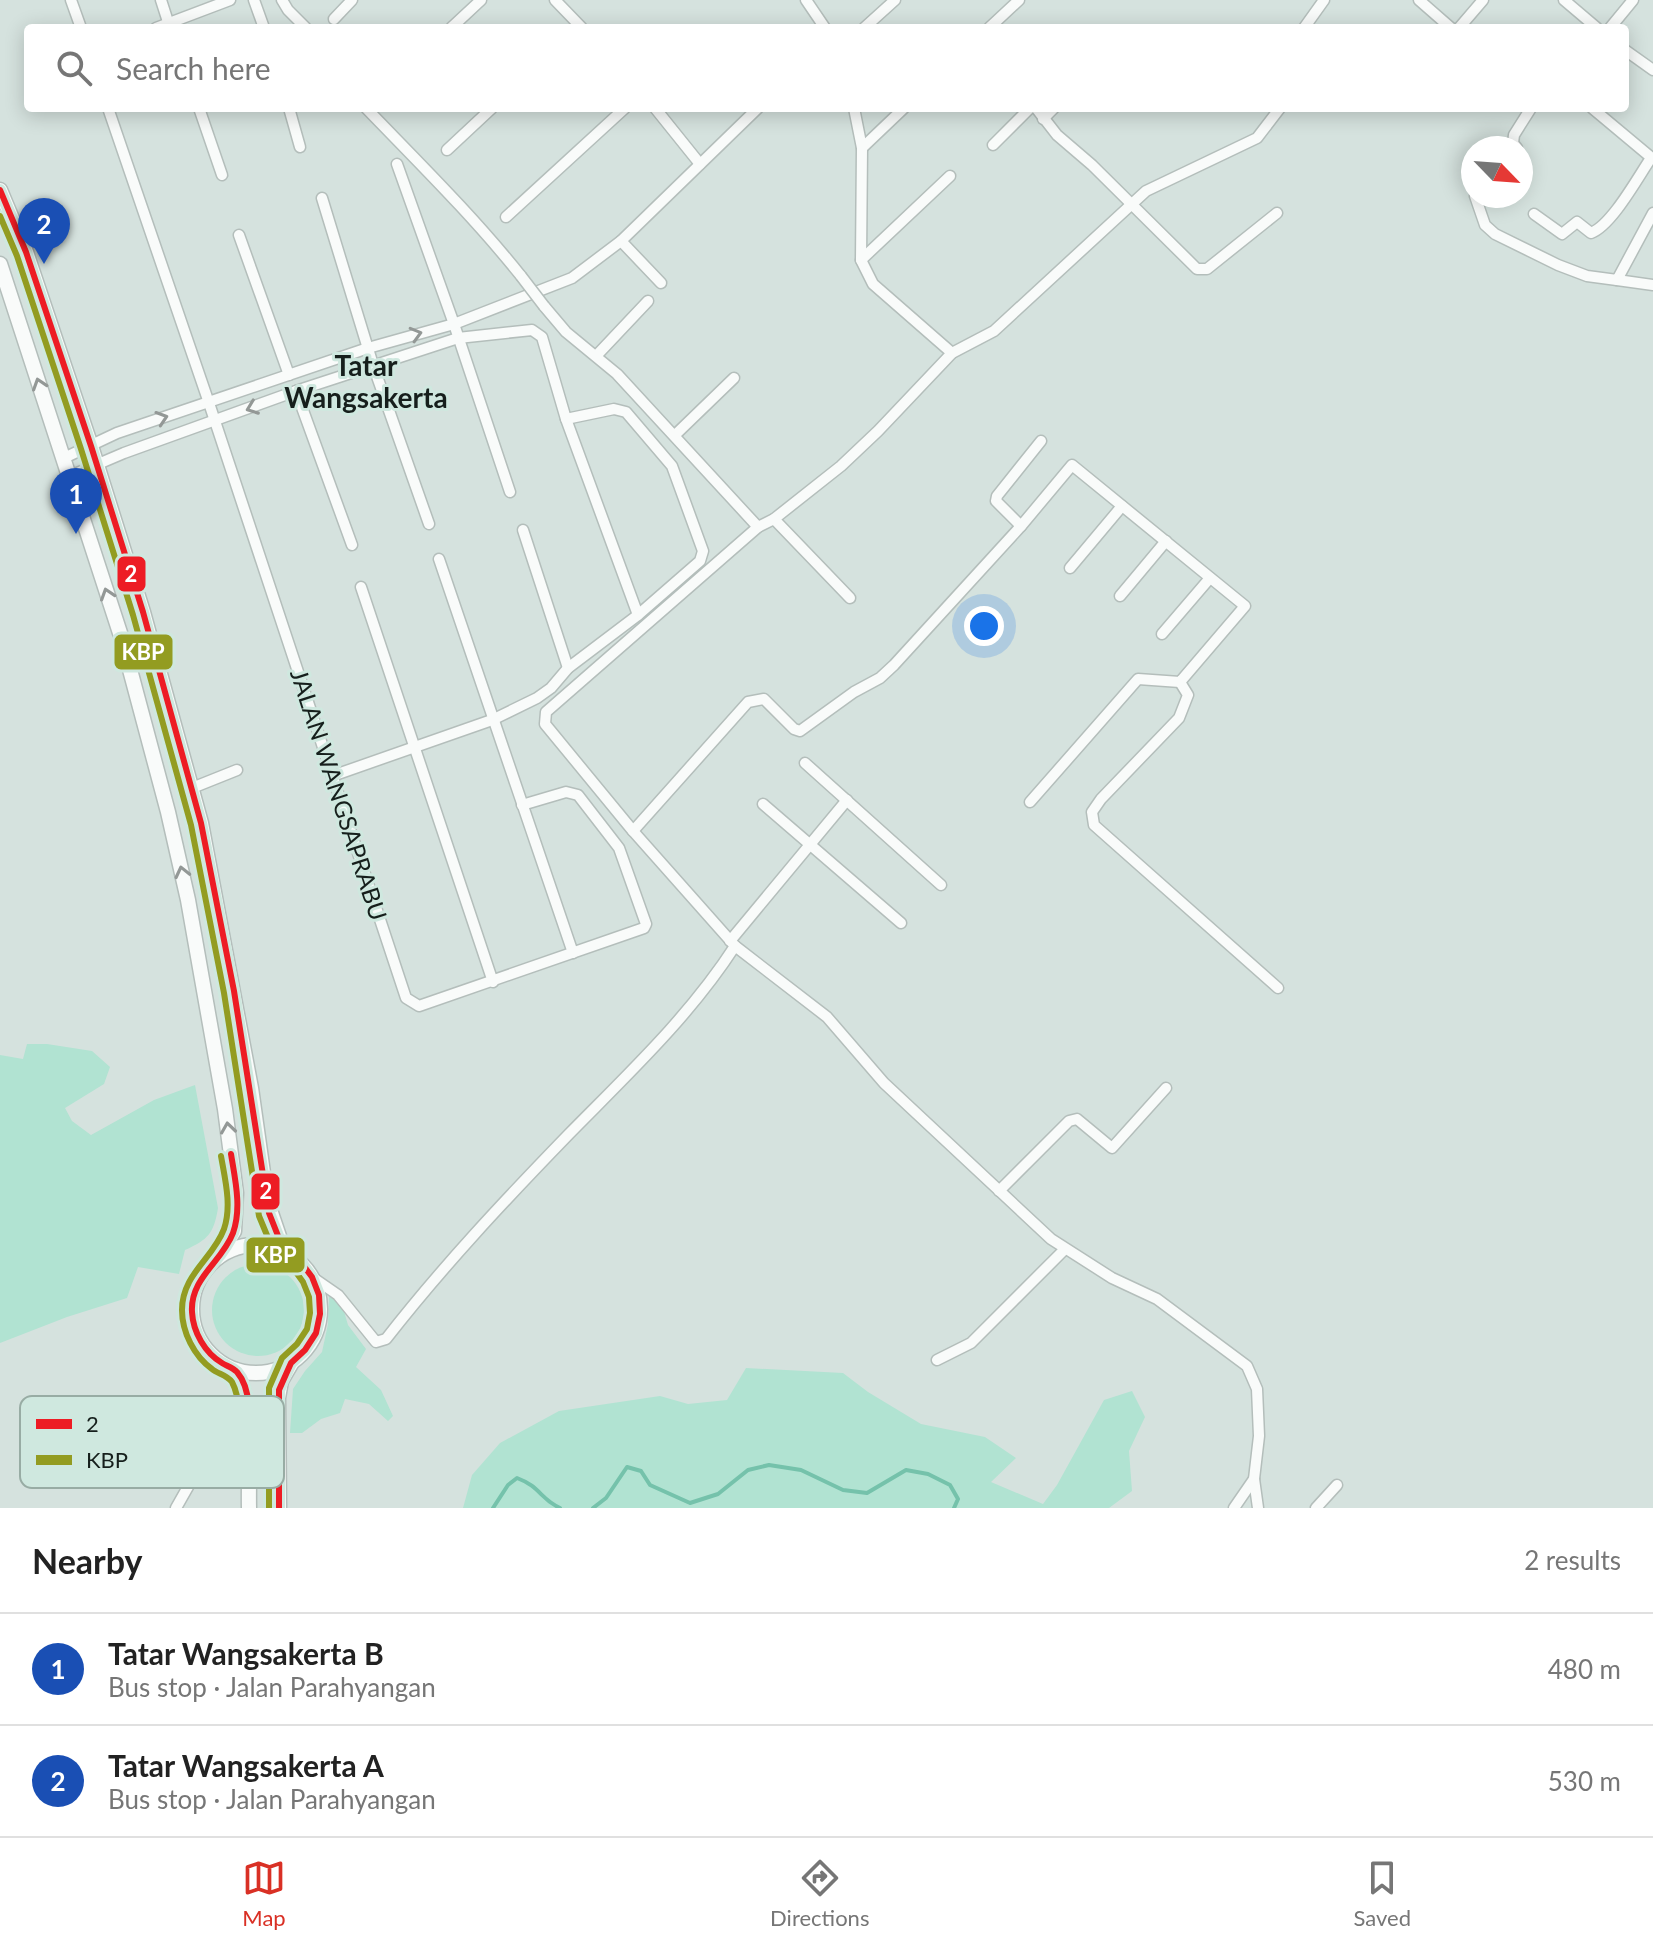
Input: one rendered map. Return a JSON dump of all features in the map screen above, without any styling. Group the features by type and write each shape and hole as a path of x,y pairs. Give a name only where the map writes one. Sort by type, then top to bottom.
{"main road":[{"path":"0,190 26,252 91,446 143,612 192,788 234,991 267,1201 284,1251"},
{"path":"0,264 70,476 144,719 188,900 225,1109 236,1193 234,1231 199,1280 192,1309 195,1329 204,1347 218,1361 236,1370 255,1374 274,1371 291,1363"},
{"path":"218,1257 233,1249 267,1245 300,1261 312,1277 319,1295 320,1314 311,1342 291,1363 281,1381 278,1396"},
{"path":"236,1370 244,1396"},
{"path":"248,1488 249,1508"},
{"path":"279,1488 279,1508"}],"street":[{"path":"71,0 80,24"},
{"path":"161,0 169,24"},
{"path":"175,24 230,0"},
{"path":"254,0 263,24"},
{"path":"282,0 302,24"},
{"path":"334,19 352,0"},
{"path":"455,24 481,0"},
{"path":"555,0 577,24"},
{"path":"806,0 822,24"},
{"path":"868,24 895,0"},
{"path":"993,24 1019,0"},
{"path":"1307,24 1324,0"},
{"path":"1419,0 1446,24"},
{"path":"1462,24 1483,0"},
{"path":"1564,0 1592,24"},
{"path":"1613,24 1633,0"},
{"path":"1629,53 1653,70"},
{"name":"JALAN WANGSAPRABU","path":"109,112 406,998 411,1003 419,1006 493,982 640,932 646,924 619,848 578,795 566,792 522,805"},
{"path":"200,112 222,175"},
{"path":"290,112 300,147"},
{"path":"370,112 416,156 487,233 557,324 597,355 758,527"},
{"path":"447,150 488,112"},
{"path":"506,217 621,112"},
{"path":"658,112 700,164"},
{"path":"64,458 117,433 368,348 454,324 584,272 621,241 754,112"},
{"path":"855,112 862,148 861,260 873,284 948,349"},
{"path":"862,148 900,112"},
{"path":"993,145 1029,112"},
{"path":"1037,112 1197,269 1202,270 1277,213"},
{"path":"1043,119 1050,112"},
{"path":"1258,1508 1254,1479 1259,1406 1257,1389 1247,1366 1157,1299 1112,1278 1065,1249 999,1191 884,1083 827,1017 732,943 633,831 545,724 546,712 758,527 774,519 869,440 948,349 994,331 1146,191 1257,138 1277,112"},
{"path":"1514,136 1528,112"},
{"path":"1534,214 1562,234 1577,222 1591,233 1596,232 1652,158 1597,112"},
{"path":"397,164 510,492"},
{"path":"861,260 950,176"},
{"path":"322,198 373,365 429,524"},
{"path":"1479,208 1485,225 1495,234 1573,271 1587,276 1653,285"},
{"path":"1617,280 1653,213"},
{"path":"239,235 289,375"},
{"path":"621,241 661,283"},
{"path":"597,355 648,301"},
{"path":"70,476 124,453 296,391 458,338 532,330 542,337 566,419 638,615"},
{"path":"675,435 734,378"},
{"path":"296,391 352,545"},
{"path":"332,776 492,720 537,698 551,688 568,668 638,615 703,556 676,475 664,456 626,412 614,409 566,419"},
{"path":"117,433 124,453"},
{"path":"1021,526 1001,508 996,501 997,496 1041,441"},
{"path":"633,831 748,702 764,699 794,729 800,731 822,713 880,678 1021,526 1072,465 1245,606 1180,682"},
{"path":"1070,568 1122,506"},
{"path":"774,519 850,598"},
{"path":"523,530 568,668"},
{"path":"1120,596 1166,541"},
{"path":"439,559 573,953"},
{"path":"1162,634 1210,578"},
{"path":"361,587 493,982"},
{"path":"1030,802 1138,679 1180,682"},
{"path":"1180,682 1188,695 1179,718 1101,799 1092,812 1094,825 1278,988"},
{"path":"805,763 941,885"},
{"path":"192,788 237,770"},
{"path":"312,1277 338,1295 376,1342 386,1339 476,1229 669,1033 706,989 732,943 847,800"},
{"path":"763,804 901,923"},
{"path":"999,1191 1074,1119 1107,1146 1115,1147 1166,1088"},
{"path":"937,1360 971,1343 1065,1249"},
{"path":"1234,1508 1254,1479"},
{"path":"1316,1508 1337,1485"},
{"path":"176,1508 187,1488"}],"green space":[{"path":"27,1044 92,1051 110,1067 104,1084 65,1108 72,1121 91,1135 154,1100 195,1085 218,1208 209,1235 185,1250 179,1274 138,1267 127,1298 0,1343 0,1055 23,1059"},
{"path":"258,1264 276,1267 291,1277 301,1292 304,1310 301,1328 291,1343 276,1353 258,1356 240,1353 225,1343 215,1328 212,1310 215,1292 225,1277 240,1267"},
{"path":"329,1297 335,1298 343,1308 348,1325 366,1349 356,1367 381,1390 393,1416 388,1421 369,1404 345,1399 340,1413 321,1419 302,1433 290,1433 293,1389 322,1352 328,1324"},
{"path":"746,1368 843,1373 921,1424 985,1437 1016,1458 991,1482 1043,1504 1057,1485 1104,1400 1132,1391 1145,1417 1129,1451 1132,1491 1109,1508 463,1508 472,1475 500,1443 559,1411 660,1396 688,1404 727,1400"}],"waterway":[{"path":"593,1508 606,1498 627,1467 641,1471 650,1485 690,1503 718,1494 748,1470 769,1465 801,1470 843,1490 867,1493 906,1470 928,1474 950,1485 958,1499 954,1508"},
{"path":"493,1508 508,1485 517,1478 560,1508"}],"transit line":[{"name":"2","path":"0,190 26,252 91,446 143,612 201,823 234,991 269,1213 284,1251 300,1261 312,1277 319,1295 320,1314 316,1333 305,1350 291,1363 279,1396"},
{"name":"KBP","path":"0,216 17,256 81,449 133,615 191,825 224,993 259,1216 276,1257 293,1268 309,1297 307,1329 282,1358 269,1388 269,1396"},
{"name":"2","path":"231,1154 237,1194 236,1223 228,1243 196,1289 192,1312 205,1348 235,1371 243,1381 247,1396"},
{"name":"KBP","path":"221,1156 227,1192 224,1229 192,1276 183,1297 182,1310 184,1327 195,1350 206,1364 232,1382 237,1396"},
{"name":"KBP","path":"269,1488 269,1508"},
{"name":"2","path":"279,1488 279,1508"}],"place":[{"name":"Tatar Wangsakerta A","path":"44,264"},
{"name":"Tatar Wangsakerta B","path":"76,534"}],"district":[{"name":"Tatar Wangsakerta","path":"366,382"}]}
